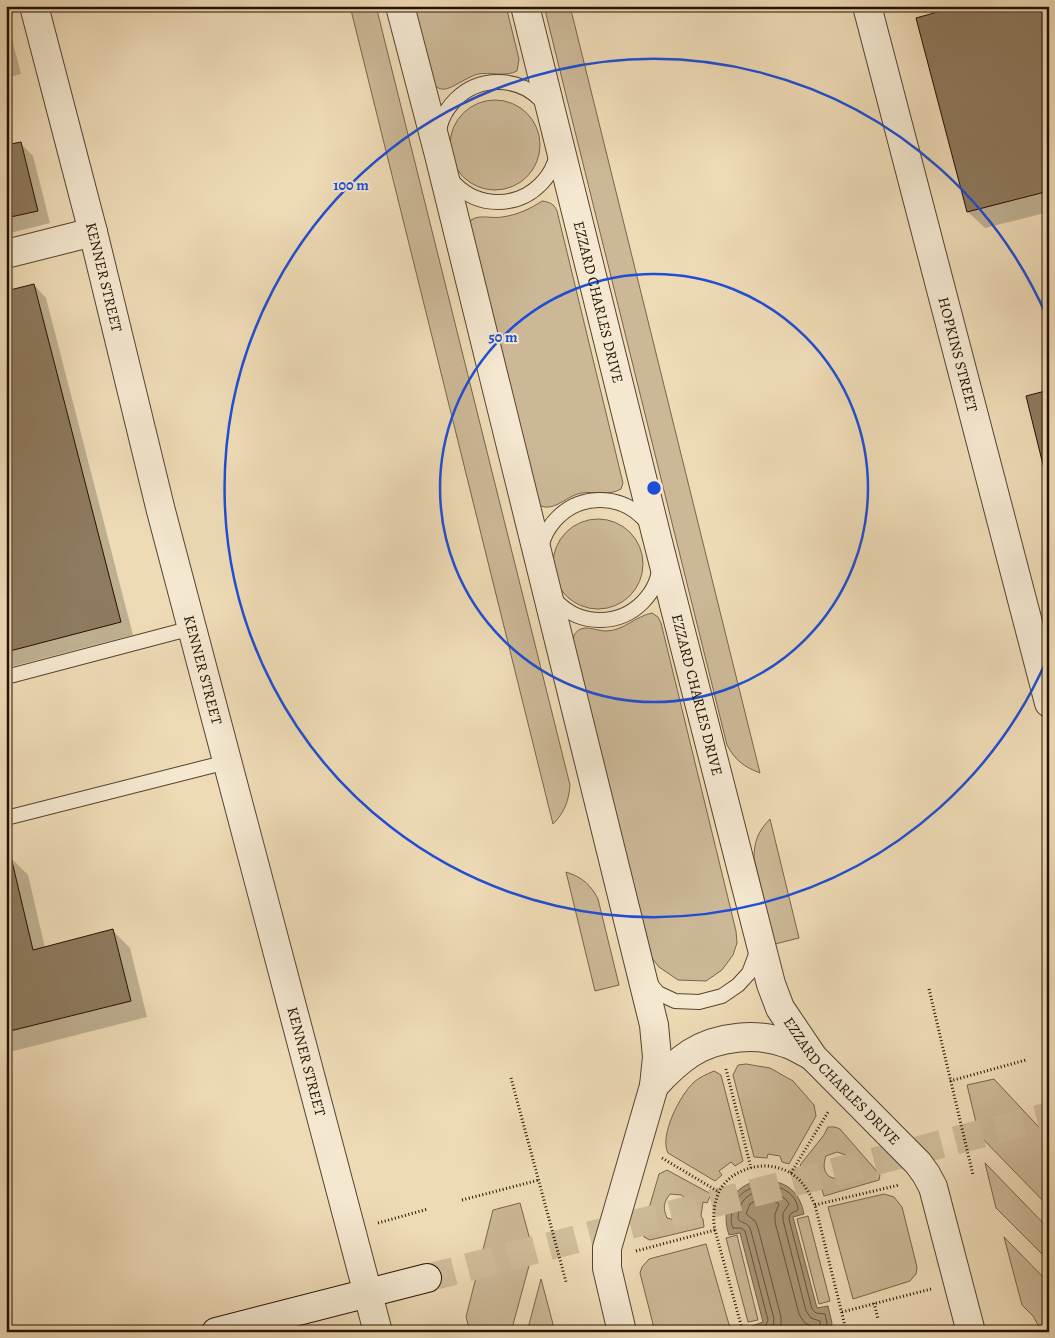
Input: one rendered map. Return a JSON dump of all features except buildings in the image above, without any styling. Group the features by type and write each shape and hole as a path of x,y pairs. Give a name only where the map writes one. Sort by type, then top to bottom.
{"street":[{"name":"KENNER STREET","path":"34,6 161,511 378,1332"},
{"path":"400,6 439,155 654,1025 657,1057 654,1086 607,1248 607,1268 622,1332"},
{"name":"EZZARD CHARLES DRIVE","path":"526,6 657,538 761,942 770,984 780,1008 813,1057 918,1163 926,1174 932,1187 971,1332"},
{"name":"HOPKINS STREET","path":"867,6 1049,702"},
{"path":"6,254 92,232"},
{"path":"654,1086 692,1052 726,1039 769,1039 788,1044 813,1057"},
{"path":"216,1332 427,1278"}],"lane":[{"path":"496,82 516,85 532,93 544,104 555,123 558,139 557,155 551,171 542,184 531,194 515,200 491,203 472,197 457,186 445,171 439,155 440,126 448,108 462,94 479,85 496,82"},
{"path":"595,500 615,501 633,509 646,521 657,538 660,558 658,575 652,591 642,604 629,613 613,619 591,619 573,613 558,603 547,588 540,569 542,546 548,528 561,513 578,503 595,500"},
{"path":"6,677 192,628"},
{"path":"6,818 227,762"},
{"path":"642,973 658,993 675,1001 699,1002 722,996 738,986 749,973 761,942"}],"path":[{"path":"929,989 973,1175"},
{"path":"950,1081 1026,1060"},
{"path":"726,1068 751,1168"},
{"path":"511,1078 566,1282"},
{"path":"791,1173 829,1110"},
{"path":"657,1155 719,1192"},
{"path":"743,1332 713,1222 714,1208 719,1192 736,1175 760,1166 770,1166 791,1173 805,1186 815,1205 845,1326"},
{"path":"462,1200 539,1180"},
{"path":"815,1205 903,1184"},
{"path":"351,1230 428,1209"},
{"path":"632,1252 715,1230"},
{"path":"842,1312 933,1288"},
{"path":"874,1303 878,1319"}],"shaded area":[{"path":"350,6 376,6 570,785 565,806 553,824"},
{"path":"413,6 506,6 519,59 517,71 508,74 478,74 445,89 440,89 433,85"},
{"path":"544,6 570,6 760,773 741,762 733,755 727,745"},
{"path":"495,100 512,104 527,113 536,128 540,145 536,162 527,177 512,186 495,190 478,186 463,177 454,162 450,145 454,128 463,113 478,104"},
{"path":"542,201 551,204 557,211 623,483 621,489 617,491 581,493 548,507 537,504 469,226 471,220 475,218 513,215"},
{"path":"598,519 615,523 630,532 639,547 643,564 639,581 630,596 615,605 598,609 581,605 566,596 557,581 553,564 557,547 566,532 581,523"},
{"path":"652,613 658,617 661,623 736,931 737,943 733,955 722,970 706,981 678,980 659,967 652,958 573,643 575,634 582,629 606,631 618,629"},
{"path":"770,819 799,938 775,944 754,858 758,837 762,828"},
{"path":"566,872 577,876 585,882 598,899 619,985 595,991"},
{"path":"746,1064 770,1068 793,1081 814,1105 816,1116 789,1164 782,1162 780,1156 768,1154 767,1158 754,1157 733,1075 738,1065"},
{"path":"714,1071 721,1075 743,1161 735,1166 731,1162 719,1171 722,1175 715,1181 668,1153 666,1146 666,1137 672,1116 688,1088 701,1077"},
{"path":"994,1079 1049,1138 1049,1207 979,1135 967,1085"},
{"path":"828,1127 840,1129 880,1175 879,1180 824,1196 807,1168 805,1170 800,1165 824,1135","holes":["837,1152 846,1155 850,1164 849,1172 844,1176 832,1178 827,1174 824,1167 826,1156"]},
{"path":"985,1163 1049,1229 1049,1261 996,1208"},
{"path":"667,1170 711,1194 707,1203 703,1202 701,1216 704,1227 650,1240 644,1237 643,1229 659,1174","holes":["670,1194 681,1195 690,1201 689,1212 680,1219 667,1218 664,1206 668,1197"]},
{"path":"884,1194 894,1197 902,1207 917,1267 916,1274 910,1281 853,1299 828,1207"},
{"path":"520,1203 533,1251 511,1332 470,1332 466,1317 493,1210"},
{"path":"808,1216 830,1301 819,1304 797,1219"},
{"path":"737,1235 758,1320 748,1322 726,1238"},
{"path":"1004,1237 1049,1283 1049,1329 1042,1332 1033,1316 1022,1305"},
{"path":"706,1244 730,1328 717,1332 655,1332 640,1273 642,1267 649,1259"},
{"path":"541,1279 553,1324 551,1332 527,1332"}],"water":[{"path":"759,1180 783,1184 794,1192 802,1205 804,1214 793,1217 817,1308 828,1306 832,1323 830,1332 753,1332 752,1326 763,1322 740,1233 729,1235 726,1216 730,1200 735,1193 750,1183"}],"tunnel":[{"path":"427,1278 1049,1116"}]}
